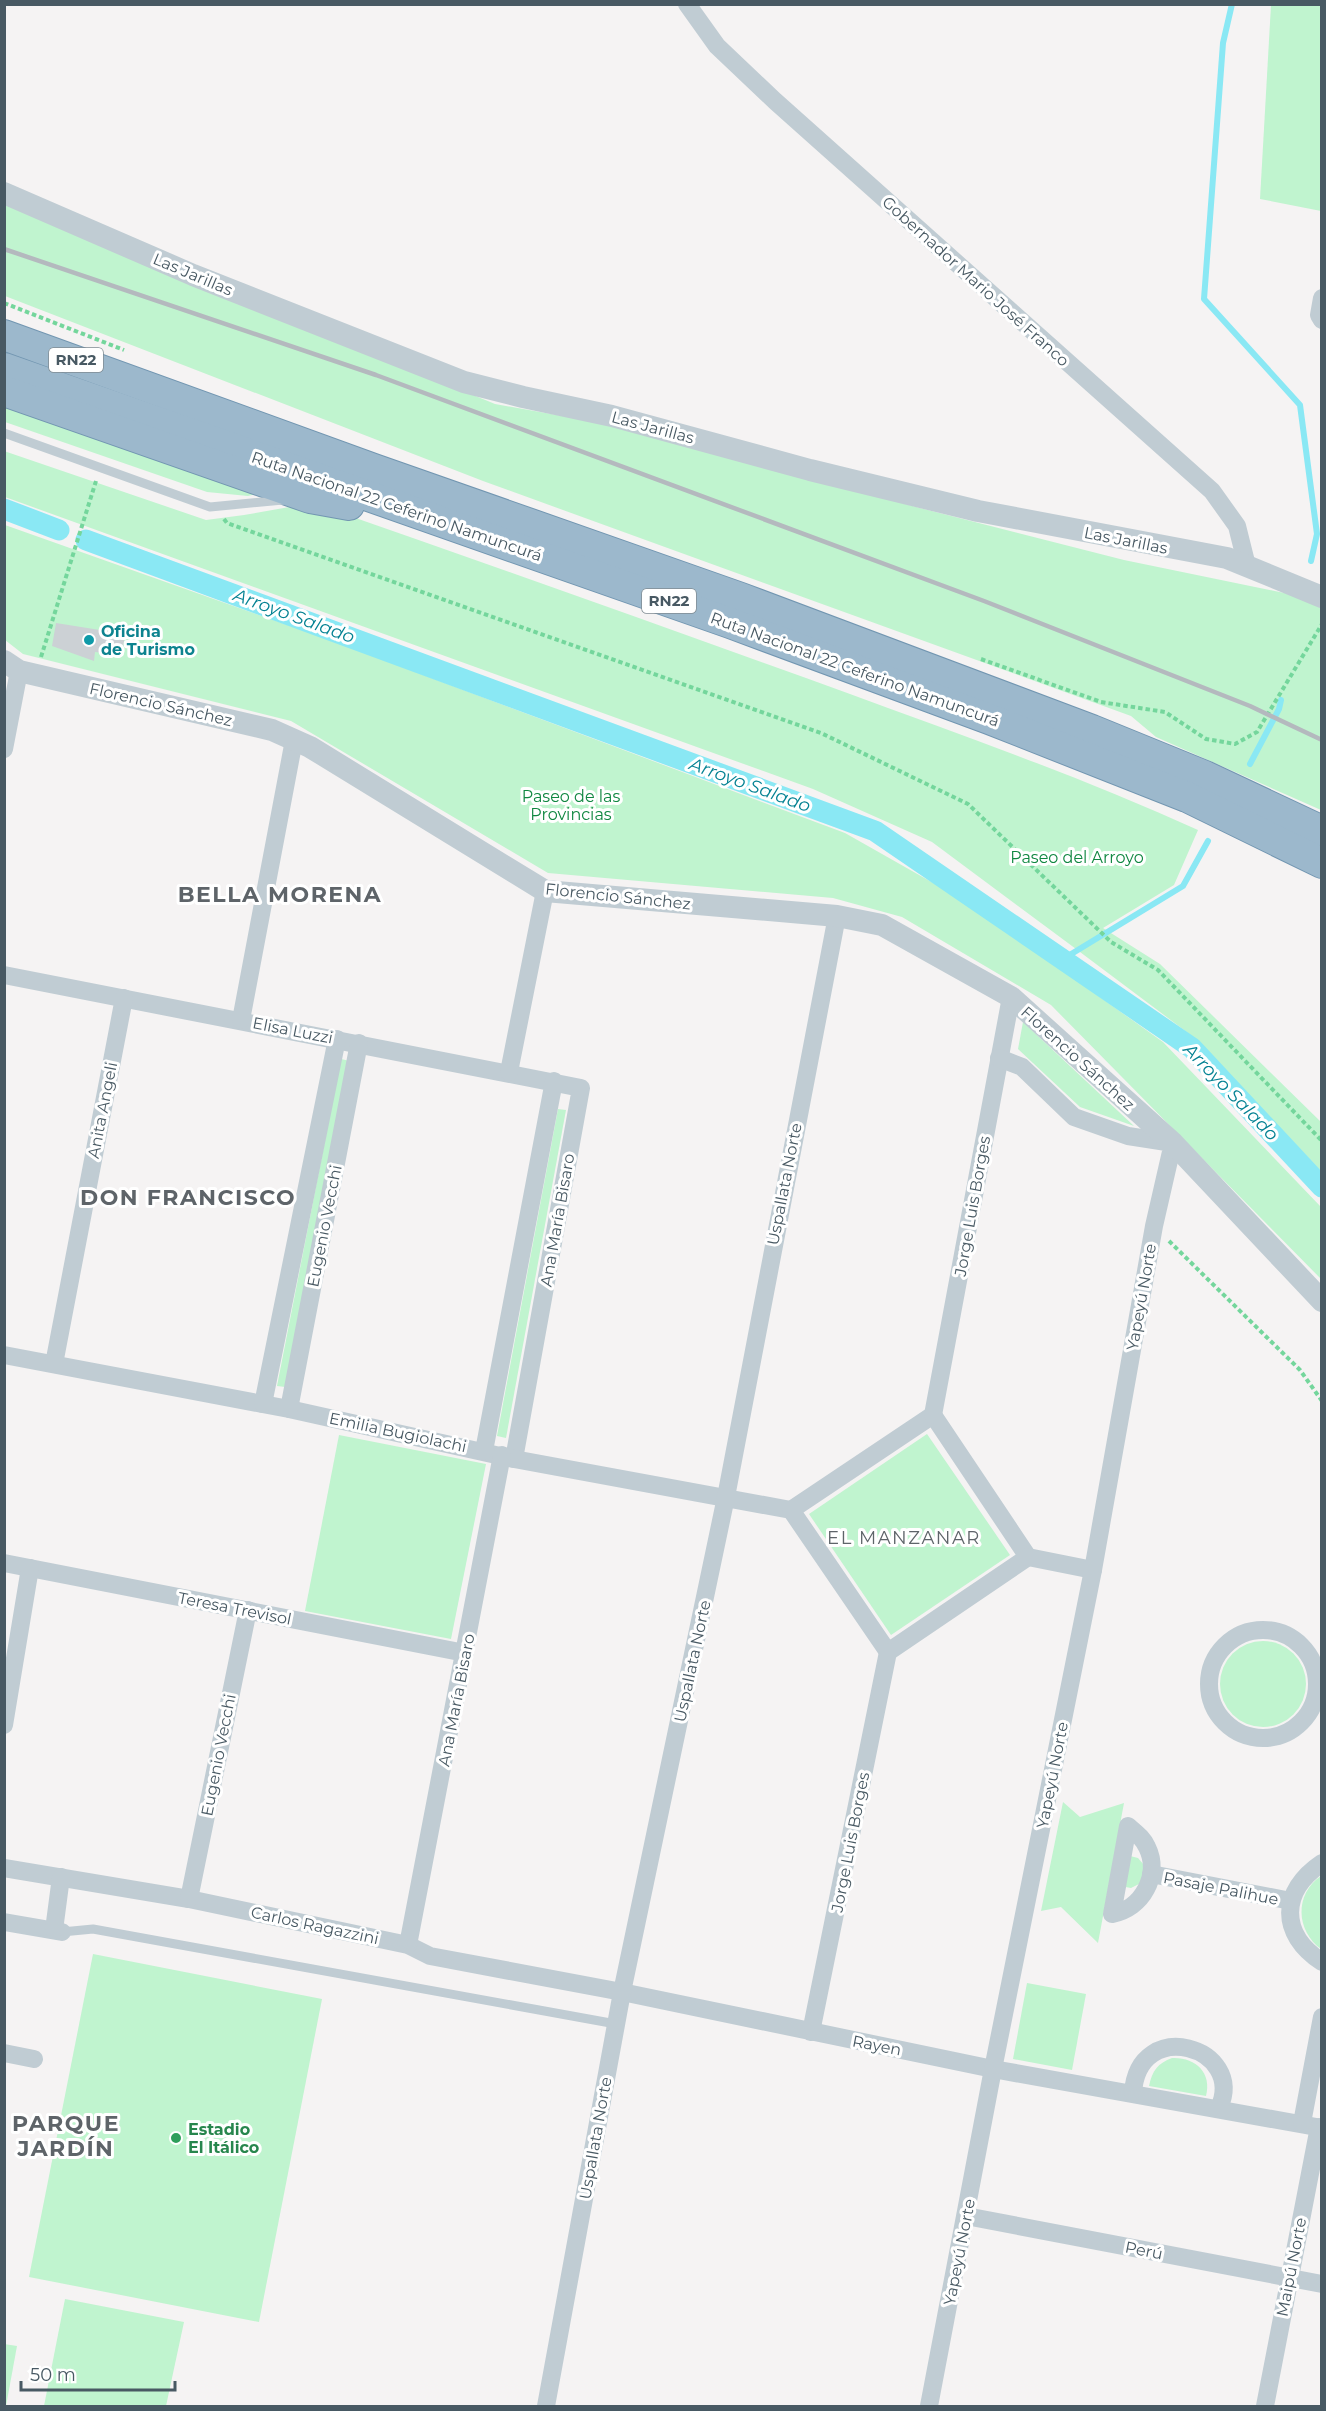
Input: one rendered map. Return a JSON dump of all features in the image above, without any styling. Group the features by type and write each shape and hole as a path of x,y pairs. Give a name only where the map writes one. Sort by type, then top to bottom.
{"highway":[{"name":"Ruta Nacional 22 Ceferino Namuncurá","path":"4,335 374,469 752,602 1092,730 1205,777 1322,831"},
{"name":"Ruta Nacional 22 Ceferino Namuncurá","path":"4,368 730,623 989,719 1187,797 1322,863"},
{"path":"4,391 310,498 460,528"}],"street":[{"name":"Gobernador Mario José Franco","path":"687,4 717,46 775,101 1212,491 1237,526 1247,566"},
{"name":"Las Jarillas","path":"4,193 193,275 464,381 522,397 612,416 810,470 978,511 1227,558 1322,597"},
{"path":"1322,298 1319,315 1322,320"},
{"path":"4,749 20,669"},
{"name":"Florencio Sánchez","path":"20,669 272,730 320,753 545,891 837,916 882,925 1011,997 1173,1143 1322,1301"},
{"path":"241,1020 294,740"},
{"path":"509,1072 545,891"},
{"name":"Uspallata Norte","path":"546,2406 622,1992 726,1497 837,916"},
{"name":"Elisa Luzzi","path":"4,975 509,1072 581,1088"},
{"name":"Jorge Luis Borges","path":"933,1415 1011,997"},
{"name":"Anita Angeli","path":"54,1364 124,998"},
{"name":"Eugenio Vecchi","path":"263,1404 337,1039"},
{"name":"Eugenio Vecchi","path":"289,1409 359,1043"},
{"name":"Florencio Sánchez","path":"999,1058 1023,1067 1074,1117 1128,1136 1173,1143"},
{"name":"Ana María Bisaro","path":"408,1945 465,1653 500,1455 554,1082"},
{"name":"Ana María Bisaro","path":"500,1455 581,1088"},
{"name":"Yapeyú Norte","path":"929,2406 993,2069 1093,1570 1154,1226 1173,1143"},
{"name":"Emilia Bugiolachi","path":"4,1355 289,1409 500,1455 792,1510"},
{"path":"1028,1557 888,1652 792,1510 933,1415 1028,1557 1093,1570"},
{"name":"Teresa Trevisol","path":"4,1563 465,1653"},
{"path":"4,1725 30,1568"},
{"name":"Eugenio Vecchi","path":"189,1899 248,1610"},
{"path":"1259,1630 1277,1631 1293,1639 1306,1651 1315,1667 1319,1689 1309,1714 1299,1726 1285,1734 1269,1738 1253,1738 1237,1733 1224,1723 1215,1710 1209,1693 1209,1675 1215,1658 1226,1644 1241,1634 1259,1630"},
{"name":"Jorge Luis Borges","path":"811,2032 888,1652"},
{"path":"1322,1863 1307,1873 1296,1887 1291,1901 1290,1922 1296,1938 1307,1952 1322,1962"},
{"name":"Carlos Ragazzini","path":"4,1868 189,1899 408,1945 430,1956 622,1992"},
{"name":"Pasaje Palihue","path":"1151,1874 1291,1901"},
{"path":"4,1922 58,1931 61,1877"},
{"name":"Rayen","path":"622,1992 993,2069 1314,2126"},
{"name":"Maipú Norte","path":"1265,2406 1314,2126 1322,2017"},
{"path":"1133,2093 1137,2072 1145,2060 1157,2051 1171,2046 1186,2047 1199,2051 1211,2060 1220,2073 1223,2087 1222,2102 1219,2108"},
{"path":"4,2053 33,2059"},
{"name":"Perú","path":"966,2216 1322,2284"}],"lane":[{"path":"4,433 210,507 310,498"},
{"path":"58,1931 93,1929 616,2024"}],"path":[{"path":"4,303 126,350"},
{"path":"20,669 73,551 101,468"},
{"path":"210,507 227,523 821,733 968,804 1111,942 1158,970 1322,1141"},
{"path":"977,658 1101,702 1165,712 1206,739 1235,744 1257,732 1322,624"},
{"path":"1154,1226 1300,1370 1322,1401"}],"green space":[{"path":"1271,5 1321,5 1321,211 1260,199"},
{"path":"4,202 495,404 624,427 920,508 1124,560 1294,595 1321,608 1321,810 1156,737 1131,716 483,481 5,296"},
{"path":"5,399 268,491 248,496 207,492 5,422"},
{"name":"Paseo del Arroyo","path":"4,451 206,520 295,506 327,508 981,742 1069,775 1198,830 1174,885 1103,928 1160,964 1321,1122 1321,1171 1196,1039 932,842 813,789 5,497"},
{"name":"Paseo de las Provincias","path":"5,525 341,644 845,833 965,901 1163,1042 1321,1207 1321,1279 1051,1005 902,917 833,898 548,873 291,721 23,654 5,640"},
{"path":"1023,1022 1134,1126 1080,1107 1018,1049"},
{"path":"341,1059 350,1061 285,1387 277,1386"},
{"path":"558,1109 566,1110 506,1438 497,1436"},
{"path":"927,1434 1010,1555 891,1635 809,1514"},
{"path":"339,1435 486,1464 451,1639 305,1611"},
{"path":"1263,1641 1280,1644 1294,1653 1303,1667 1306,1684 1303,1701 1294,1715 1280,1724 1263,1727 1246,1724 1232,1715 1223,1701 1220,1684 1223,1667 1232,1653 1246,1644"},
{"path":"1063,1802 1080,1817 1124,1803 1098,1943 1061,1907 1041,1911"},
{"path":"1126,1855 1138,1858 1144,1865 1141,1883 1131,1888 1120,1886"},
{"path":"1321,1876 1321,1949 1307,1933 1302,1912 1306,1892"},
{"name":"Estadio El Itálico","path":"93,1954 322,1999 259,2322 29,2277"},
{"path":"1027,1983 1086,1994 1072,2070 1013,2059"},
{"path":"1172,2058 1188,2060 1200,2068 1206,2080 1206,2096 1149,2086 1156,2068"},
{"path":"65,2299 184,2322 166,2406 44,2406"},
{"path":"4,2344 17,2346 6,2406 4,2406"}],"building":[{"name":"Oficina de Turismo","path":"56,623 125,634 122,655 95,652 94,661 52,646"}],"waterway":[{"path":"1232,4 1223,43 1204,299 1300,405 1317,534 1311,561"},
{"name":"Arroyo Salado","path":"4,509 59,530"},
{"name":"Arroyo Salado","path":"86,540 875,831 1192,1048 1322,1187"},
{"path":"1250,764 1279,709 1281,700"},
{"path":"1063,959 1183,886 1208,841"}],"railway":[{"path":"4,249 376,375 984,601 1250,706 1322,740"}],"place":[{"name":"Oficina de Turismo","path":"89,640"},
{"name":"Estadio El Itálico","path":"176,2138"}],"district":[{"name":"BELLA MORENA","path":"280,894"},
{"name":"DON FRANCISCO","path":"188,1197"},
{"name":"EL MANZANAR","path":"904,1538"},
{"name":"PARQUE JARDÍN","path":"66,2136"}]}
